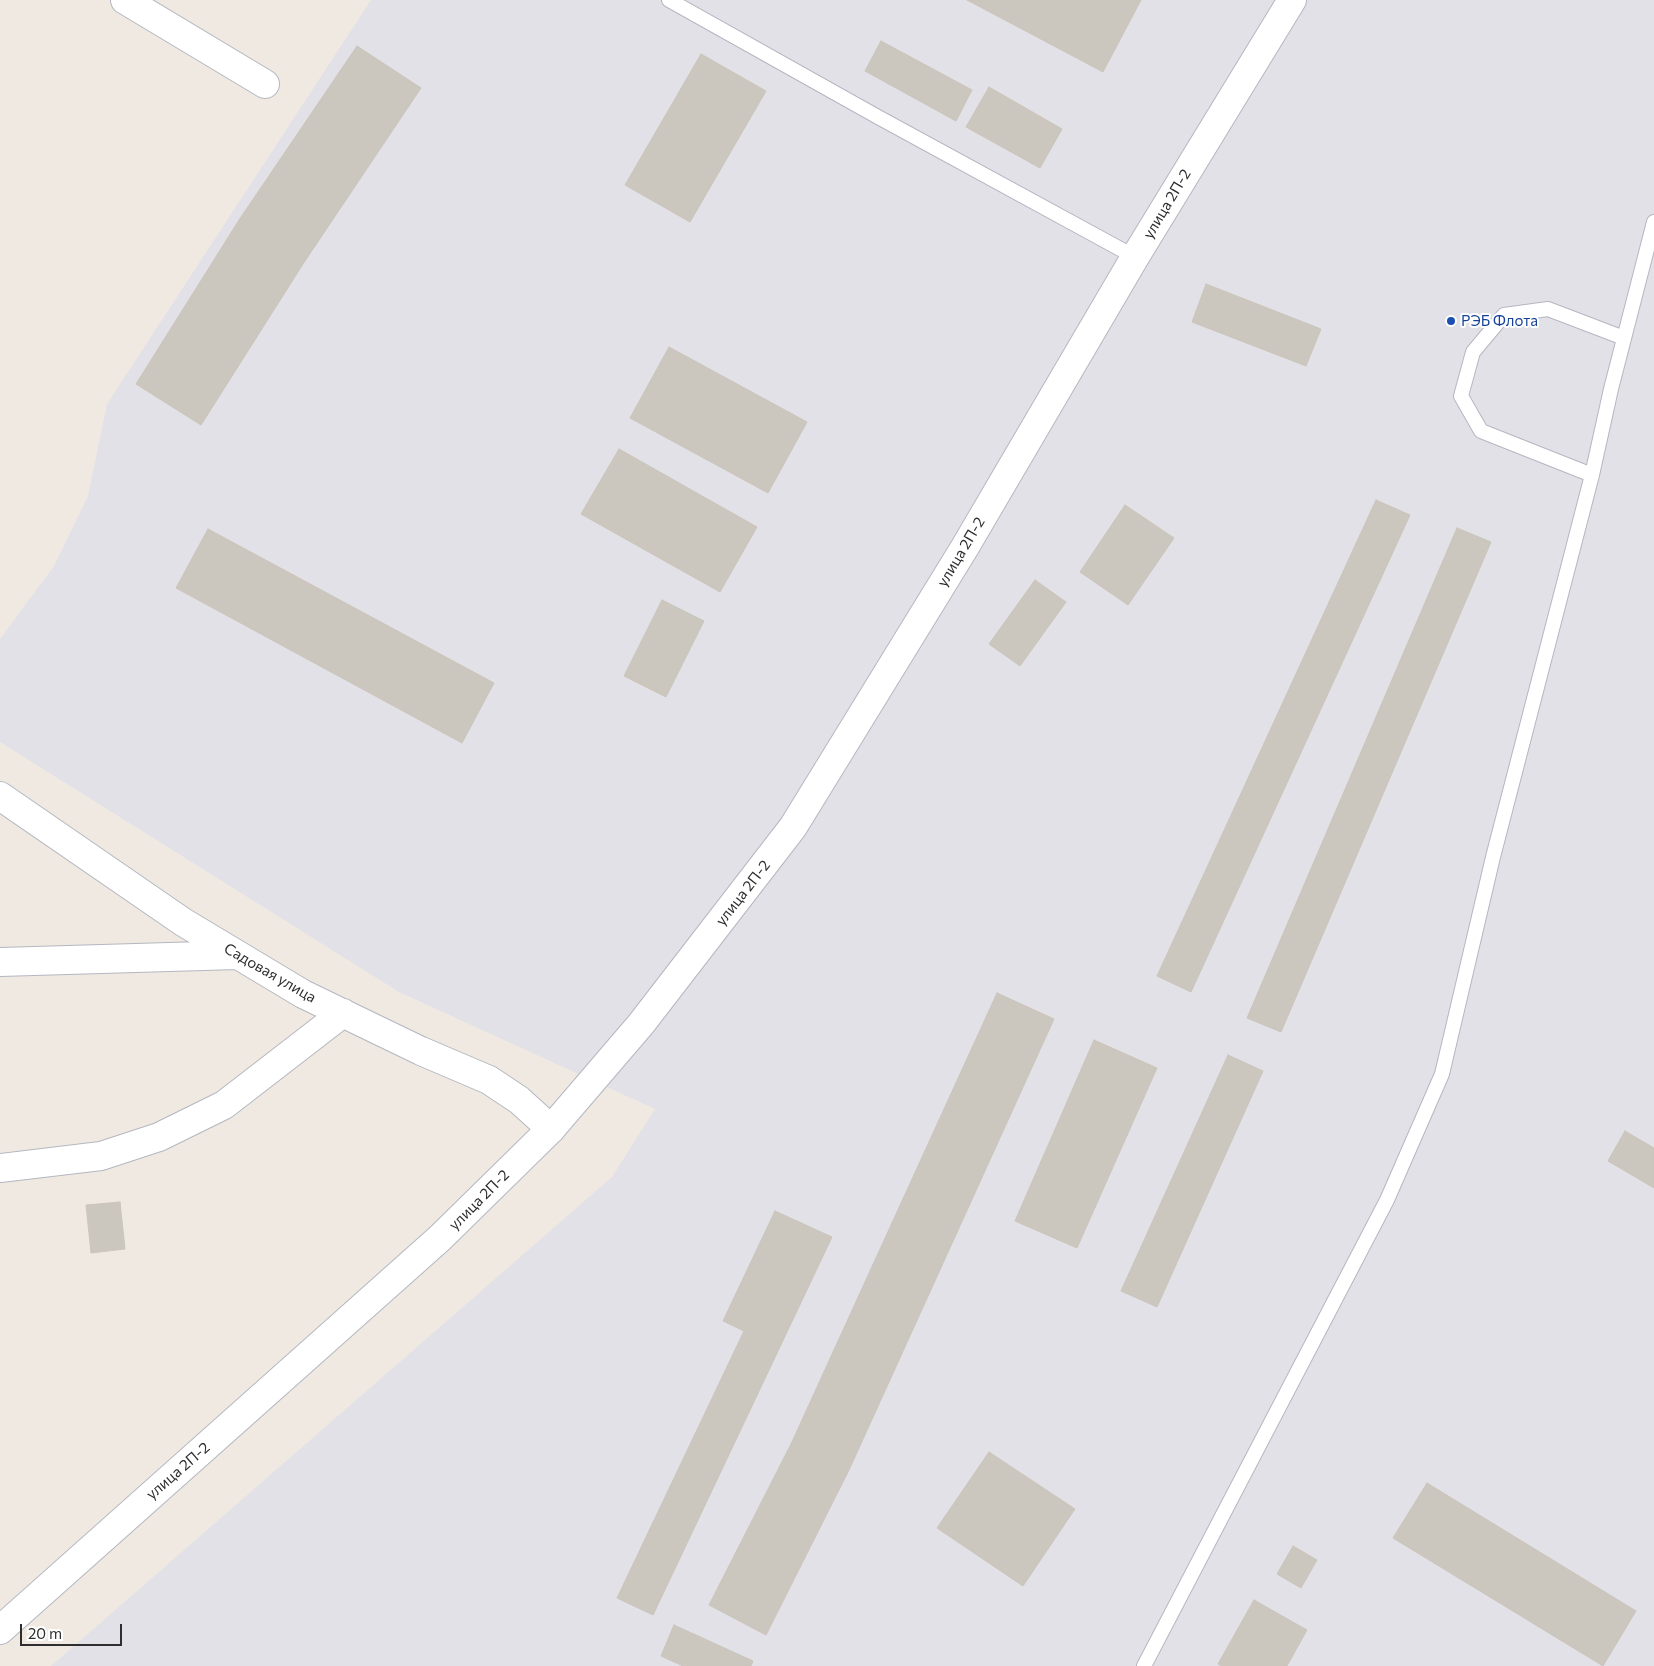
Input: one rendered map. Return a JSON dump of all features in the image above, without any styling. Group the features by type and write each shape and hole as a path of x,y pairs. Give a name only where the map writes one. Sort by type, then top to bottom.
{"main road":[{"path":"126,0 265,84"},
{"name":"улица 2П-2","path":"0,1630 440,1238 551,1129 641,1024 793,827 965,547 1135,256 1292,0"},
{"name":"Садовая улица","path":"0,796 183,922 237,955 303,994 421,1051 488,1080 519,1100 551,1129"},
{"path":"0,962 237,955"},
{"path":"0,1168 101,1156 159,1137 224,1105 343,1013"}],"lane":[{"path":"669,0 887,122 1135,256"},
{"path":"1144,1666 1387,1200 1442,1074 1493,857 1592,475 1624,338 1654,222"},
{"path":"1592,475 1481,431 1461,396 1472,352 1504,315 1548,309 1624,338"}],"shaded area":[{"path":"371,0 1654,0 1654,1666 51,1666 612,1177 655,1109 399,992 0,742 0,639 54,566 88,496 107,404"}],"building":[{"path":"967,0 1141,0 1103,72"},
{"path":"881,41 972,90 956,121 865,71"},
{"path":"357,46 421,88 303,264 201,425 136,384 239,220"},
{"path":"701,54 766,91 690,222 625,185"},
{"path":"989,87 1062,129 1040,168 966,127"},
{"path":"1206,284 1321,329 1306,366 1192,322"},
{"path":"669,347 807,422 768,493 630,418"},
{"path":"619,449 757,527 720,592 581,514"},
{"path":"1376,500 1410,515 1191,992 1157,976"},
{"path":"1125,505 1174,538 1128,605 1080,572"},
{"path":"1457,528 1491,542 1281,1032 1247,1018"},
{"path":"208,529 494,683 462,743 176,588"},
{"path":"1035,580 1066,602 1020,666 989,644"},
{"path":"662,600 704,621 666,697 624,676"},
{"path":"997,993 1054,1019 849,1470 766,1635 709,1605 791,1444"},
{"path":"1094,1040 1157,1068 1077,1248 1015,1221"},
{"path":"1228,1055 1263,1071 1157,1307 1121,1291"},
{"path":"1625,1131 1654,1148 1654,1188 1608,1161"},
{"path":"120,1202 125,1249 91,1253 86,1205"},
{"path":"775,1211 832,1237 653,1615 617,1598 744,1331 723,1321"},
{"path":"989,1452 1075,1509 1023,1586 937,1528"},
{"path":"1427,1483 1636,1611 1603,1666 1393,1538"},
{"path":"1293,1546 1317,1560 1301,1588 1277,1574"},
{"path":"1254,1600 1307,1630 1287,1666 1222,1666 1218,1664"},
{"path":"674,1625 753,1661 751,1666 683,1666 661,1656"}],"place":[{"name":"РЭБ Флота","path":"1451,321"}]}
